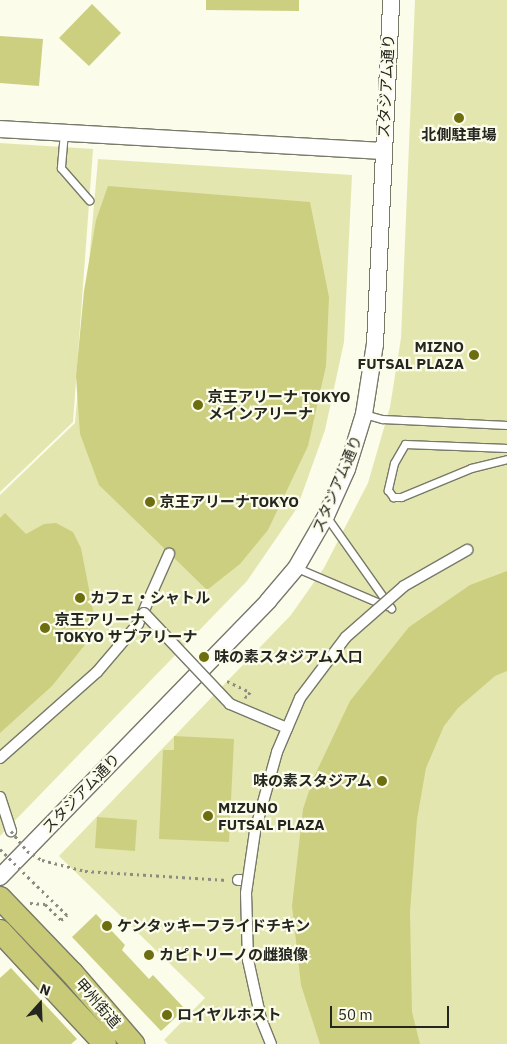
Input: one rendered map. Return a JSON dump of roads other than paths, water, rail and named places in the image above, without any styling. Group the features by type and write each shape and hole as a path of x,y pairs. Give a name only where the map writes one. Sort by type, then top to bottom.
{"highway":[{"name":"甲州街道","path":"0,898 72,973 133,1044"},
{"name":"甲州街道","path":"0,931 106,1044"}],"street":[{"name":"スタジアム通り","path":"0,877 268,601 296,568 326,516 347,469 364,414 375,344 390,0"},
{"path":"0,129 383,151"},
{"path":"271,1044 261,1019 248,960 243,880 264,791 287,728 300,698 346,636 404,586 467,550"},
{"path":"0,758 97,672 144,614 169,554"},
{"path":"144,614 230,704 287,728"},
{"path":"0,797 11,831"}],"lane":[{"path":"64,132 61,168 89,200"},
{"path":"364,414 382,419 507,425"},
{"path":"507,448 405,444 394,462 388,490 393,497 401,497 470,468 507,459"},
{"path":"296,568 391,608 326,516"}],"place":[{"name":"北側駐車場","path":"459,118"},
{"name":"MIZNO FUTSAL PLAZA","path":"474,355"},
{"name":"京王アリーナ TOKYO メインアリーナ","path":"198,405"},
{"name":"京王アリーナTOKYO","path":"150,502"},
{"name":"カフェ・シャトル","path":"80,598"},
{"name":"京王アリーナ TOKYO サブアリーナ","path":"45,628"},
{"name":"味の素スタジアム入口","path":"204,657"},
{"name":"味の素スタジアム","path":"382,781"},
{"name":"MIZUNO FUTSAL PLAZA","path":"208,816"},
{"name":"ケンタッキーフライドチキン","path":"107,926"},
{"name":"カピトリーノの雌狼像","path":"149,955"},
{"name":"ロイヤルホスト","path":"167,1015"}]}
